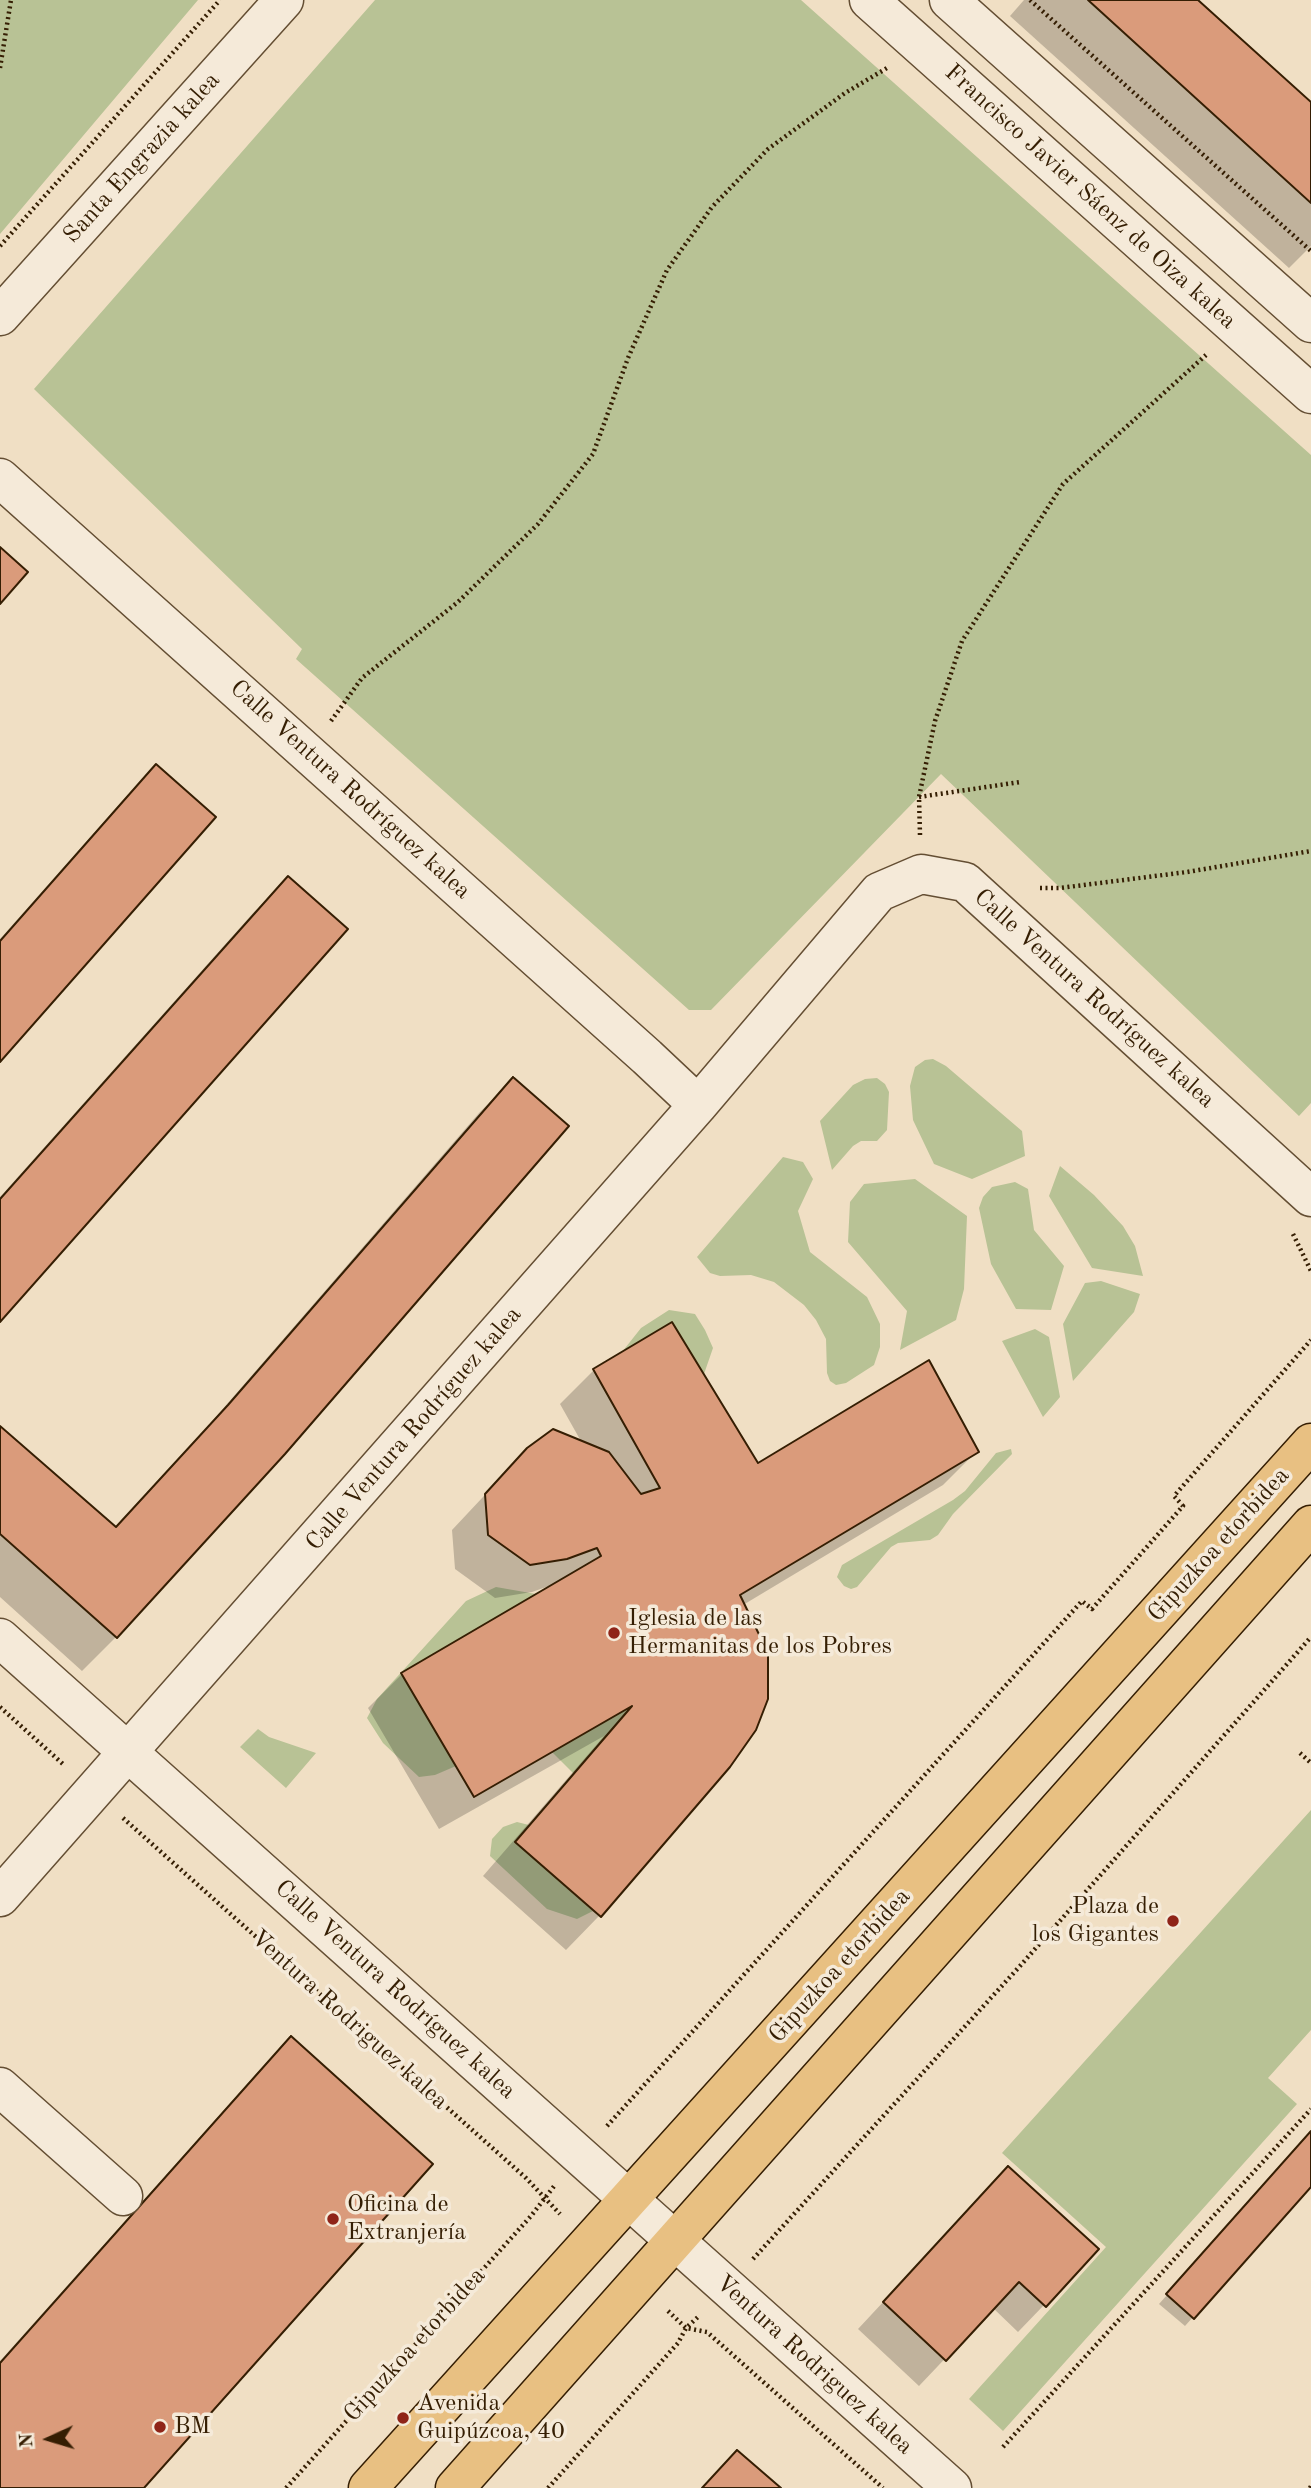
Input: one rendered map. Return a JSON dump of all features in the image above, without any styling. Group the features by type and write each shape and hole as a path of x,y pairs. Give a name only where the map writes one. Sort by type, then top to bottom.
{"main road":[{"name":"Gipuzkoa etorbidea","path":"368,2488 1311,1443"},
{"path":"455,2488 1311,1525"}],"street":[{"name":"Santa Engrazia kalea","path":"0,316 284,0"},
{"name":"Francisco Javier Sáenz de Oiza kalea","path":"869,0 1311,394"},
{"path":"949,0 1311,323"},
{"name":"Calle Ventura Rodríguez kalea","path":"0,478 698,1105"},
{"name":"Calle Ventura Rodríguez kalea","path":"0,1897 698,1105 879,892 921,874 965,882 1311,1197"},
{"name":"Calle Ventura Rodríguez kalea","path":"0,1638 629,2201 677,2240"},
{"path":"0,2087 123,2196"},
{"name":"Ventura Rodriguez kalea","path":"677,2240 727,2288 952,2488"}],"path":[{"path":"0,68 11,0"},
{"name":"Santa Engrazia kalea","path":"0,246 220,0"},
{"path":"1030,0 1311,251"},
{"path":"308,753 362,678 468,592 538,524 593,454 628,358 667,270 712,207 768,149 845,93 922,47"},
{"path":"921,874 919,797 935,721 962,641 1063,484 1202,358 1241,332"},
{"path":"919,797 1020,782"},
{"path":"1040,888 1060,888 1187,872 1311,850"},
{"path":"1292,1230 1311,1271"},
{"path":"601,2133 1082,1601 1092,1609 1183,1506 1174,1496 1311,1340"},
{"path":"746,2266 1020,1966 1311,1637"},
{"path":"0,1707 70,1771"},
{"path":"1300,1753 1311,1763"},
{"name":"Ventura Rodriguez kalea","path":"117,1812 516,2169 564,2218"},
{"path":"1003,2447 1311,2109"},
{"name":"Gipuzkoa etorbidea","path":"286,2488 560,2179"},
{"name":"Ventura Rodriguez kalea","path":"667,2310 686,2328 707,2332 883,2488"},
{"path":"548,2488 678,2343 686,2328 704,2311"}],"green space":[{"path":"0,0 198,0 0,234"},
{"path":"375,0 801,0 1311,455 1311,1103 1299,1116 941,774 711,1010 689,1010 296,659 302,649 34,389"},
{"path":"933,1059 946,1066 1022,1131 1025,1156 972,1179 934,1164 913,1120 910,1086 915,1067 925,1060"},
{"path":"877,1078 885,1084 889,1092 887,1130 877,1141 861,1141 853,1146 832,1170 820,1121 853,1085 865,1079"},
{"path":"783,1157 803,1162 813,1179 798,1211 810,1252 867,1297 880,1324 880,1347 874,1365 846,1383 836,1385 830,1381 827,1373 826,1339 804,1305 774,1282 751,1275 720,1276 710,1273 697,1257"},
{"path":"1060,1166 1094,1195 1123,1226 1135,1246 1143,1276 1092,1268 1049,1196"},
{"path":"915,1179 967,1216 964,1289 956,1320 900,1350 907,1311 848,1242 850,1202 864,1184"},
{"path":"1015,1182 1028,1189 1034,1230 1064,1266 1051,1310 1016,1309 991,1264 979,1208 983,1197 992,1187"},
{"path":"1101,1281 1140,1294 1134,1312 1073,1381 1063,1324 1085,1283"},
{"path":"669,1310 695,1314 705,1330 713,1348 704,1374 622,1352 641,1328"},
{"path":"1035,1329 1049,1337 1060,1397 1043,1417 1002,1341"},
{"path":"1011,1449 1012,1454 953,1514 938,1535 930,1540 898,1543 891,1547 857,1587 851,1589 844,1586 837,1577 842,1565 953,1500 965,1491 996,1453"},
{"path":"496,1587 536,1594 401,1673 456,1766 435,1775 419,1777 383,1743 367,1718 377,1699 466,1601"},
{"path":"632,1706 574,1774 552,1752"},
{"path":"258,1729 269,1737 316,1753 286,1788 240,1747"},
{"path":"1311,1810 1311,2030 1268,2078 1297,2104 1003,2431 969,2399 1106,2247 1002,2153"},
{"path":"517,1822 529,1825 515,1842 593,1911 577,1919 547,1909 490,1856 492,1839 503,1827"}],"building":[{"path":"1088,0 1198,0 1311,102 1311,203"},
{"path":"0,547 28,572 0,604"},
{"path":"156,764 216,817 0,1062 0,941"},
{"path":"288,876 348,929 0,1322 0,1199"},
{"path":"513,1077 569,1126 285,1454 117,1638 0,1534 0,1426 116,1527 228,1405"},
{"name":"Iglesia de las Hermanitas de los Pobres","path":"672,1322 758,1463 929,1360 979,1452 740,1595 768,1653 768,1699 756,1730 730,1767 601,1917 515,1842 632,1706 474,1797 401,1673 601,1556 597,1548 567,1559 530,1565 488,1535 485,1494 527,1448 553,1429 609,1452 641,1494 660,1488 593,1369"},
{"path":"291,2036 433,2164 144,2488 0,2488 0,2363"},
{"path":"1311,2131 1311,2187 1194,2319 1166,2294"},
{"path":"1008,2166 1099,2249 1046,2307 1019,2282 946,2361 883,2302"},
{"path":"737,2450 781,2488 702,2488"}],"place":[{"name":"Iglesia de las Hermanitas de los Pobres","path":"614,1633"},
{"name":"Plaza de los Gigantes","path":"1173,1921"},
{"name":"Oficina de Extranjería","path":"333,2219"},
{"name":"Avenida Guipúzcoa, 40","path":"403,2418"},
{"name":"BM","path":"160,2427"}]}
